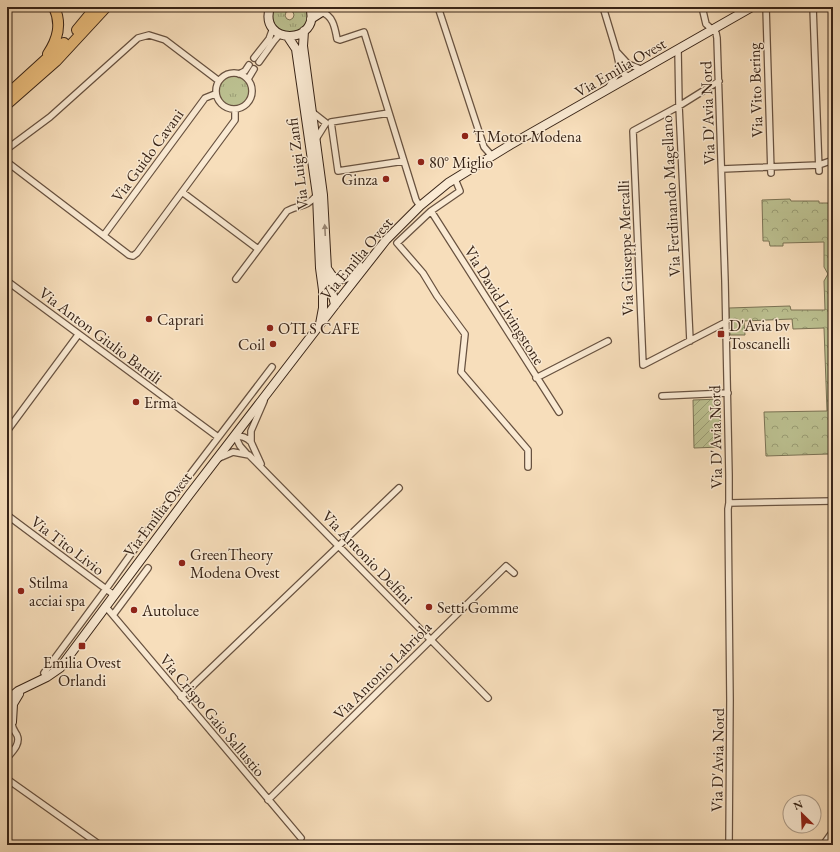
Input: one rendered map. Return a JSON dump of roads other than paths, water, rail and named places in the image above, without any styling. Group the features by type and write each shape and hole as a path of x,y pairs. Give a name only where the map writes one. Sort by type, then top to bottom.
{"highway":[{"path":"31,74 48,54 57,38 58,22 54,7"},
{"path":"7,95 70,37 96,7"},
{"path":"7,104 56,61 106,7"},
{"path":"93,22 111,7"}],"main road":[{"path":"270,7 268,18 273,28 284,36 298,35 304,31 309,25 311,19 310,7"},
{"name":"Via Emilia Ovest","path":"7,700 18,691 47,677 60,668 189,495 335,305 386,240 420,206 455,179 492,156 752,7"},
{"path":"311,19 324,10"},
{"name":"Via Luigi Zanfi","path":"304,31 303,46 323,195 328,269 335,305"},
{"name":"Via Luigi Zanfi","path":"284,36 296,49 317,195 320,268 323,290 323,308 320,325"},
{"path":"328,269 330,274 340,280 352,275 378,244 386,240"},
{"path":"323,290 335,305"},
{"name":"Via Emilia Ovest","path":"10,727 15,701 20,692 29,686"},
{"path":"7,706 13,712"}],"street":[{"path":"438,7 484,147 492,156"},
{"path":"603,7 620,68 624,74 630,77"},
{"name":"Via D'Avia Nord","path":"702,7 706,24 716,33 717,38 722,169 728,393 730,700 729,845"},
{"name":"Via Vito Bering","path":"766,7 771,170"},
{"path":"813,7 819,168"},
{"path":"324,10 325,13 331,18 337,39 340,40 364,32 416,200 420,206"},
{"path":"273,28 269,39 256,60 274,41 284,36"},
{"path":"7,149 50,117 138,38 149,35 165,40 219,81"},
{"path":"616,50 628,64 643,70"},
{"name":"Via Ferdinando Magellano","path":"678,50 679,106 690,340"},
{"path":"628,64 630,77"},
{"path":"239,74 248,79 252,88 250,100 244,106 235,109 224,106 215,94 219,81 227,74 243,73 251,67 248,79"},
{"path":"607,90 615,79 620,68"},
{"path":"679,106 719,81"},
{"name":"Via Guido Cavani","path":"104,235 205,98 215,94"},
{"name":"Via Giuseppe Mercalli","path":"679,106 633,131 643,365 690,340"},
{"path":"7,162 133,256 137,253 235,120 235,109"},
{"path":"312,112 329,122 389,113"},
{"path":"316,139 329,122"},
{"path":"329,122 338,171 404,161"},
{"path":"722,169 771,170 819,168 833,160"},
{"path":"455,179 460,191 431,211 398,243 423,273 437,296 465,334 461,372 528,450 528,467"},
{"path":"182,192 258,249"},
{"path":"236,279 287,211 293,208 305,206 317,195"},
{"path":"305,206 312,209 317,214"},
{"name":"Via David Livingstone","path":"431,211 559,412"},
{"name":"Via Anton Giulio Barrili","path":"7,281 78,335 218,437"},
{"path":"690,340 726,322"},
{"path":"7,431 78,335"},
{"path":"536,378 608,341"},
{"name":"Via Emilia Ovest","path":"44,673 218,437 272,367"},
{"path":"662,396 728,393"},
{"path":"251,442 251,431 266,396"},
{"path":"235,436 248,438 263,468 240,446 235,436"},
{"path":"217,459 233,452 248,455"},
{"name":"Via Antonio Delfini","path":"263,468 488,698"},
{"path":"180,488 189,495"},
{"path":"181,697 399,488"},
{"path":"729,503 833,501"},
{"name":"Via Tito Livio","path":"7,515 114,595"},
{"name":"Via Antonio Labriola","path":"268,800 506,566 514,573"},
{"name":"Via Emilia Ovest","path":"113,615 148,568"},
{"name":"Via Crispo Gaio Sallustio","path":"106,607 301,838"},
{"path":"7,758 17,742 17,735 10,727"},
{"path":"7,779 100,845"},
{"path":"823,845 833,831"}],"place":[{"name":"T Motor Modena","path":"465,136"},
{"name":"80° Miglio","path":"421,162"},
{"name":"Ginza","path":"386,179"},
{"name":"Caprari","path":"149,319"},
{"name":"OTI S CAFE","path":"270,328"},
{"name":"D'Avia bv Toscanelli","path":"721,334"},
{"name":"Coil","path":"273,344"},
{"name":"Erma","path":"136,402"},
{"name":"GreenTheory Modena Ovest","path":"182,563"},
{"name":"Stilma acciai spa","path":"21,591"},
{"name":"Setti Gomme","path":"429,607"},
{"name":"Autoluce","path":"134,610"},
{"name":"Emilia Ovest Orlandi","path":"82,646"}]}
